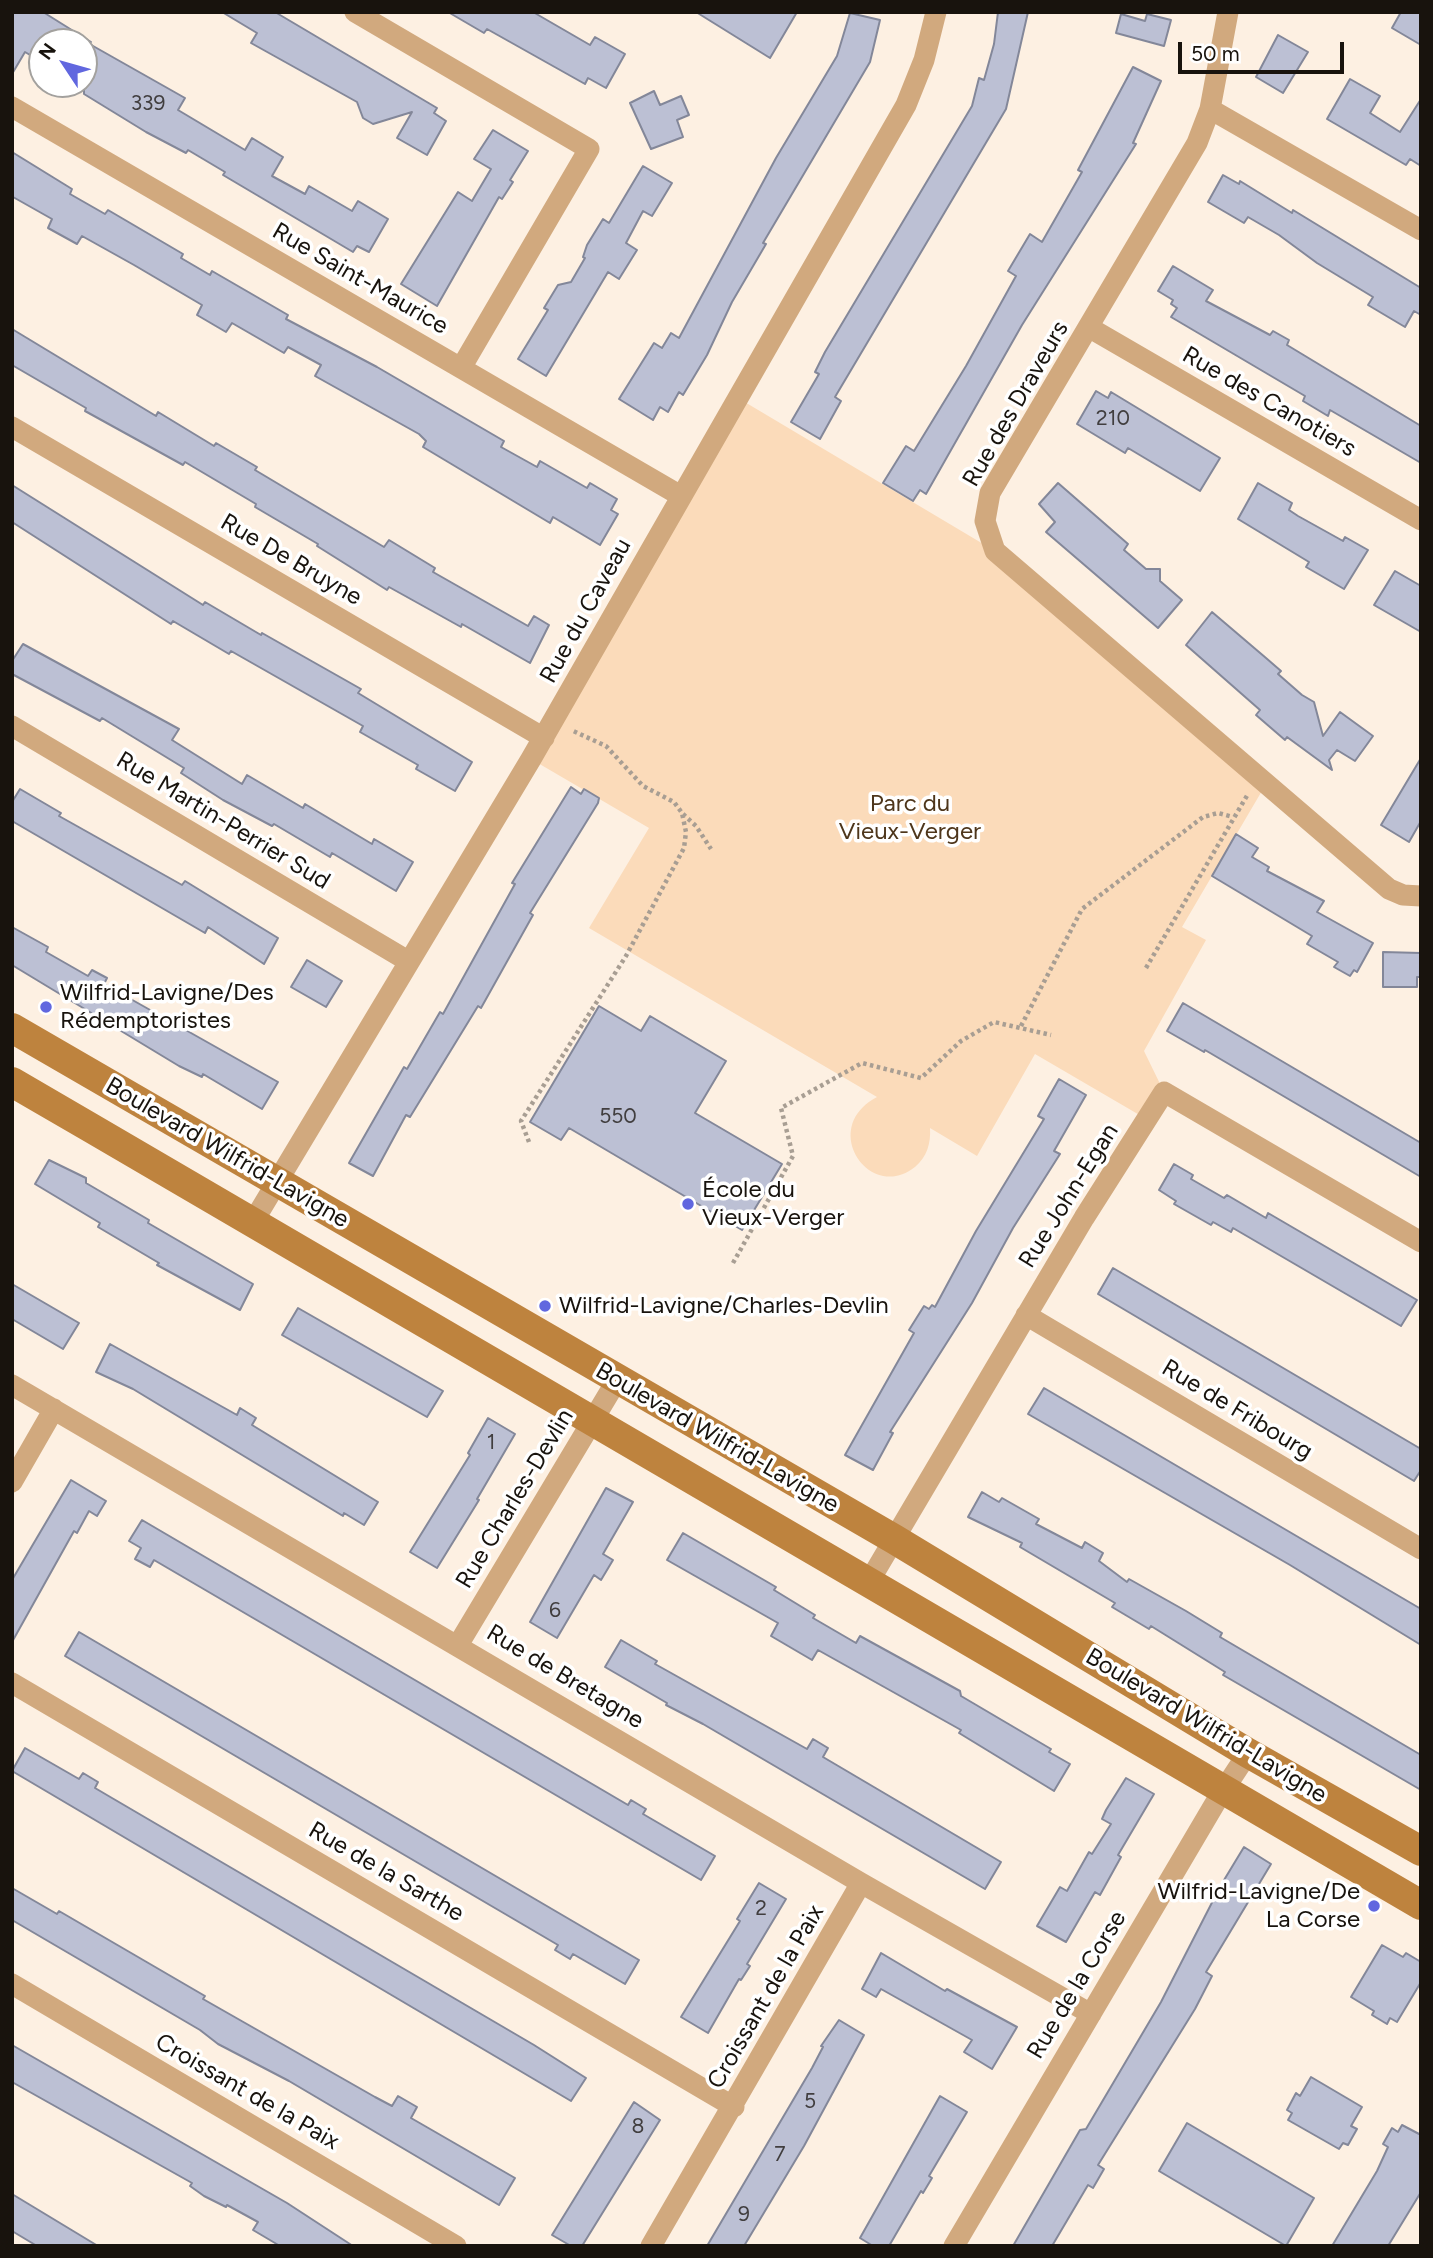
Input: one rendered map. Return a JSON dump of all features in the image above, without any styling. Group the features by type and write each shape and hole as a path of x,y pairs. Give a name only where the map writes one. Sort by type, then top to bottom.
{"main road":[{"name":"Boulevard Wilfrid-Lavigne","path":"12,1028 894,1539 1248,1753 1421,1851"},
{"name":"Boulevard Wilfrid-Lavigne","path":"12,1082 593,1420 867,1584 1421,1905"}],"street":[{"path":"355,12 589,149 461,368"},
{"name":"Rue du Caveau","path":"253,1222 544,738 906,106 925,60 936,12"},
{"name":"Rue des Draveurs","path":"1228,12 1210,109 1197,143 990,493 985,521 995,551 1389,889 1403,895 1421,896"},
{"name":"Rue Saint-Maurice","path":"12,107 681,496"},
{"path":"1210,109 1421,230"},
{"name":"Rue des Canotiers","path":"1090,328 1421,520"},
{"name":"Rue De Bruyne","path":"12,427 544,738"},
{"name":"Rue Martin-Perrier Sud","path":"12,726 408,961"},
{"name":"Rue John-Egan","path":"867,1584 1164,1092 1421,1242"},
{"name":"Rue de Fribourg","path":"1027,1315 1421,1549"},
{"name":"Rue Charles-Devlin","path":"458,1645 617,1380"},
{"name":"Rue de Bretagne","path":"12,1385 861,1883 1091,2014"},
{"path":"12,1482 54,1409"},
{"name":"Rue de la Sarthe","path":"12,1684 734,2107"},
{"name":"Rue de la Corse","path":"954,2246 1223,1790 1248,1753"},
{"name":"Croissant de la Paix","path":"651,2246 734,2107 861,1883"},
{"name":"Croissant de la Paix","path":"12,1984 456,2246"}],"path":[{"path":"567,728 606,746 643,786 674,802 696,826 711,849"},
{"path":"1146,968 1233,817 1259,778"},
{"path":"529,1142 521,1121 626,956 677,866 686,832 682,813"},
{"path":"1021,1026 1075,918 1087,904 1203,817 1218,813 1233,817"},
{"path":"733,1263 793,1156 781,1108 862,1063 921,1077 961,1041 994,1022 1021,1026 1051,1035"}],"green space":[{"name":"Parc du Vieux-Verger","path":"738,398 995,551 1266,784 1182,927 1206,940 1144,1051 1164,1092 1148,1120 1035,1054 977,1156 930,1128 927,1149 923,1159 915,1167 898,1176 882,1176 868,1169 857,1157 851,1142 852,1126 860,1110 877,1097 589,928 649,828 531,759"}],"building":[{"path":"12,12 43,12 69,28 28,28 28,54 25,52 12,74"},
{"path":"222,12 275,12 437,108 434,113 446,121 427,155 397,138 412,112 373,124 363,118 357,102 251,43 257,33"},
{"path":"448,12 533,12 590,45 595,37 625,54 606,88 588,78 585,84 487,29 484,33"},
{"path":"696,12 797,12 770,58"},
{"path":"998,12 1028,12 1006,109 835,397 841,401 820,439 791,422 819,374 815,372 825,352 972,106 979,78 984,80 994,44"},
{"path":"1401,12 1421,12 1421,45 1392,28"},
{"path":"850,13 880,20 870,62 763,243 766,244 683,395 679,392 668,412 660,407 653,420 619,399 654,343 662,348 671,333 679,338 776,158 837,56"},
{"path":"1121,14 1145,21 1147,14 1171,20 1164,46 1116,33"},
{"path":"1278,35 1308,52 1283,93 1256,77"},
{"path":"98,49 185,98 178,110 245,150 252,138 283,157 272,176 305,194 309,186 352,211 358,201 388,219 369,252 357,246 353,252 223,175 225,172 188,150 186,153 91,98 98,98"},
{"path":"1133,67 1161,81 1133,143 1136,144 1022,325 926,494 920,490 913,501 883,483 906,446 914,451 966,366 1016,276 1008,271 1030,234 1042,242 1082,172 1078,170"},
{"path":"1350,79 1380,96 1370,113 1400,132 1421,99 1421,166 1410,159 1406,165 1327,119"},
{"path":"654,91 660,105 681,96 689,115 677,120 683,137 651,149 630,103"},
{"path":"493,130 528,151 510,180 513,182 502,199 499,197 437,306 401,284 458,192 472,201 491,169 474,159"},
{"path":"12,152 72,189 70,194 105,214 108,210 183,254 181,258 210,275 212,271 288,315 286,319 377,367 504,441 501,447 537,467 540,461 587,488 590,483 617,499 611,510 618,514 600,545 553,517 550,523 423,447 426,441 419,434 315,376 321,365 288,347 284,353 232,323 226,332 197,315 202,305 134,265 82,236 77,244 48,228 52,219 13,197 12,199"},
{"path":"643,166 672,183 652,216 643,211 626,243 637,250 619,279 608,272 546,376 518,359 548,310 544,308 558,285 571,282 585,258 583,257 587,245 603,219 609,223"},
{"path":"1223,175 1239,184 1240,181 1292,213 1293,210 1421,288 1421,315 1414,311 1405,327 1368,305 1373,297 1317,263 1279,235 1248,217 1244,223 1208,202"},
{"path":"1173,266 1213,290 1206,301 1270,335 1273,331 1289,340 1287,345 1421,426 1421,463 1330,410 1328,416 1303,401 1305,396 1171,317 1177,308 1171,304 1173,300 1158,291"},
{"path":"12,329 156,416 158,412 214,446 216,443 257,467 255,470 384,547 389,540 435,568 433,572 528,626 534,616 549,625 530,663 462,624 461,627 389,587 387,590 317,546 318,544 255,507 256,504 185,462 183,465 85,411 86,408 12,365"},
{"path":"1096,391 1108,398 1111,392 1220,458 1200,491 1128,448 1125,453 1077,424"},
{"path":"1058,483 1128,544 1124,550 1146,569 1160,569 1160,581 1182,600 1158,628 1046,532 1055,522 1039,504"},
{"path":"1258,483 1292,503 1289,510 1298,516 1343,541 1345,537 1368,550 1344,589 1306,567 1309,562 1238,519"},
{"path":"12,485 203,605 205,602 361,689 358,693 472,762 455,791 416,769 418,765 360,732 363,726 231,651 229,654 173,621 171,624 12,522"},
{"path":"1395,571 1421,586 1421,632 1374,605"},
{"path":"1212,612 1281,671 1278,674 1314,702 1323,736 1340,712 1373,736 1355,761 1337,750 1329,760 1332,770 1287,737 1285,740 1256,715 1260,710 1186,645"},
{"path":"23,644 179,729 172,740 242,784 247,775 303,808 305,804 372,844 374,839 413,862 396,891 332,853 330,857 274,824 272,826 223,800 181,773 184,768 102,718 100,721 12,674 12,661"},
{"path":"1421,758 1421,821 1409,842 1381,825"},
{"path":"571,787 581,794 584,789 599,798 598,803 530,913 533,915 481,1008 478,1006 410,1117 406,1115 373,1176 349,1163 404,1067 407,1069 440,1012 443,1014 515,884 512,883"},
{"path":"20,789 61,813 59,816 182,885 185,881 278,938 264,964 208,927 205,933 12,821 12,802"},
{"path":"1236,834 1258,848 1252,857 1269,867 1267,871 1324,901 1317,912 1373,943 1357,972 1354,970 1350,976 1334,967 1338,962 1307,944 1312,936 1212,876"},
{"path":"12,927 48,947 46,952 88,976 92,970 107,978 104,984 278,1082 262,1109 203,1074 202,1077 179,1066 12,965"},
{"path":"1383,952 1421,953 1421,977 1417,977 1417,987 1383,987"},
{"path":"307,960 342,981 326,1007 291,987"},
{"path":"1183,1003 1421,1143 1421,1177 1205,1050 1204,1052 1167,1031"},
{"path":"599,1006 641,1031 650,1016 726,1061 695,1113 782,1164 742,1230 569,1128 561,1140 530,1122"},
{"path":"1059,1079 1086,1095 1054,1151 1060,1154 1013,1228 972,1303 890,1432 893,1433 873,1470 845,1455 914,1333 909,1330 924,1306 929,1309 932,1305 935,1307 976,1231 1044,1119 1038,1116"},
{"path":"49,1160 86,1178 86,1183 149,1220 148,1223 253,1284 240,1310 157,1265 159,1263 98,1227 100,1223 35,1184"},
{"path":"1174,1164 1193,1175 1191,1179 1224,1198 1227,1195 1266,1218 1268,1213 1417,1300 1401,1326 1233,1228 1231,1232 1213,1222 1211,1225 1174,1204 1176,1201 1159,1190"},
{"path":"1113,1268 1421,1449 1421,1470 1414,1481 1098,1294"},
{"path":"12,1284 79,1323 63,1349 12,1319"},
{"path":"298,1308 443,1391 427,1417 282,1335"},
{"path":"110,1344 237,1415 240,1408 256,1418 252,1425 378,1502 364,1525 344,1513 343,1516 133,1389 96,1372"},
{"path":"1044,1388 1421,1609 1421,1645 1290,1565 1028,1414"},
{"path":"488,1418 515,1434 437,1568 410,1552 470,1455 468,1453"},
{"path":"71,1480 106,1501 97,1516 89,1511 77,1533 74,1531 12,1642 12,1580"},
{"path":"606,1488 633,1502 603,1554 613,1560 601,1580 594,1575 557,1638 530,1622"},
{"path":"982,1492 999,1502 1002,1498 1039,1519 1036,1524 1082,1548 1085,1542 1103,1553 1099,1561 1127,1582 1129,1579 1186,1611 1222,1633 1220,1637 1421,1755 1421,1790 1223,1675 1225,1672 1151,1626 1149,1629 1112,1607 1115,1603 1020,1547 1022,1543 968,1517"},
{"path":"142,1520 628,1805 631,1800 646,1809 643,1814 715,1856 701,1880 154,1560 150,1567 135,1559 141,1548 129,1541"},
{"path":"683,1533 776,1587 774,1590 815,1615 813,1618 856,1643 860,1636 960,1691 961,1696 1051,1749 1049,1752 1070,1764 1054,1791 959,1733 961,1730 818,1650 812,1660 771,1636 778,1623 667,1560"},
{"path":"79,1632 639,1960 625,1984 573,1954 570,1959 555,1950 558,1945 65,1656"},
{"path":"621,1640 657,1661 655,1664 807,1749 813,1739 828,1748 823,1757 1001,1862 985,1889 605,1667"},
{"path":"25,1748 79,1779 83,1773 98,1782 95,1788 586,2078 571,2101 12,1771"},
{"path":"1126,1778 1154,1794 1118,1855 1121,1857 1100,1895 1095,1892 1066,1942 1037,1926 1060,1887 1067,1891 1089,1852 1092,1854 1111,1824 1102,1819"},
{"path":"1244,1847 1271,1864 1206,1972 1212,1976 1195,2009 1098,2165 1104,2169 1093,2188 1088,2185 1052,2246 1013,2246 1080,2130 1086,2129 1161,2002 1221,1885"},
{"path":"759,1883 786,1899 747,1964 750,1966 741,1980 739,1979 708,2033 681,2017 740,1921 737,1919"},
{"path":"12,1888 57,1914 59,1911 205,1996 203,1999 375,2097 392,2106 398,2096 417,2107 411,2118 515,2178 499,2205 289,2081 218,2044 200,2030 12,1920"},
{"path":"1382,1945 1403,1957 1406,1953 1421,1962 1421,1982 1397,2022 1390,2018 1387,2024 1372,2015 1374,2011 1351,1997"},
{"path":"881,1953 945,1991 947,1989 1017,2027 992,2069 964,2052 972,2040 881,1989 876,1997 862,1989"},
{"path":"839,2020 864,2035 804,2146 744,2246 707,2246 812,2068 823,2047 821,2046"},
{"path":"12,2045 287,2203 353,2246 280,2246 253,2230 258,2222 204,2196 190,2186 192,2183 12,2082"},
{"path":"1311,2077 1362,2107 1351,2126 1357,2129 1348,2145 1343,2143 1339,2149 1288,2120 1292,2113 1287,2110 1296,2093 1300,2096"},
{"path":"940,2096 967,2112 929,2176 932,2178 923,2193 921,2191 889,2246 873,2246 860,2238"},
{"path":"634,2102 660,2120 582,2246 571,2246 552,2235"},
{"path":"1187,2123 1314,2198 1286,2246 1159,2171"},
{"path":"1402,2125 1421,2135 1421,2192 1388,2246 1332,2246 1377,2171 1388,2147 1383,2144 1392,2128 1398,2132"},
{"path":"12,2194 98,2246 37,2246 12,2231"}],"place":[{"name":"Wilfrid-Lavigne/Des Rédemptoristes","path":"46,1007"},
{"name":"École du Vieux-Verger","path":"688,1204"},
{"name":"Wilfrid-Lavigne/Charles-Devlin","path":"545,1306"},
{"name":"Wilfrid-Lavigne/De La Corse","path":"1374,1906"}]}
